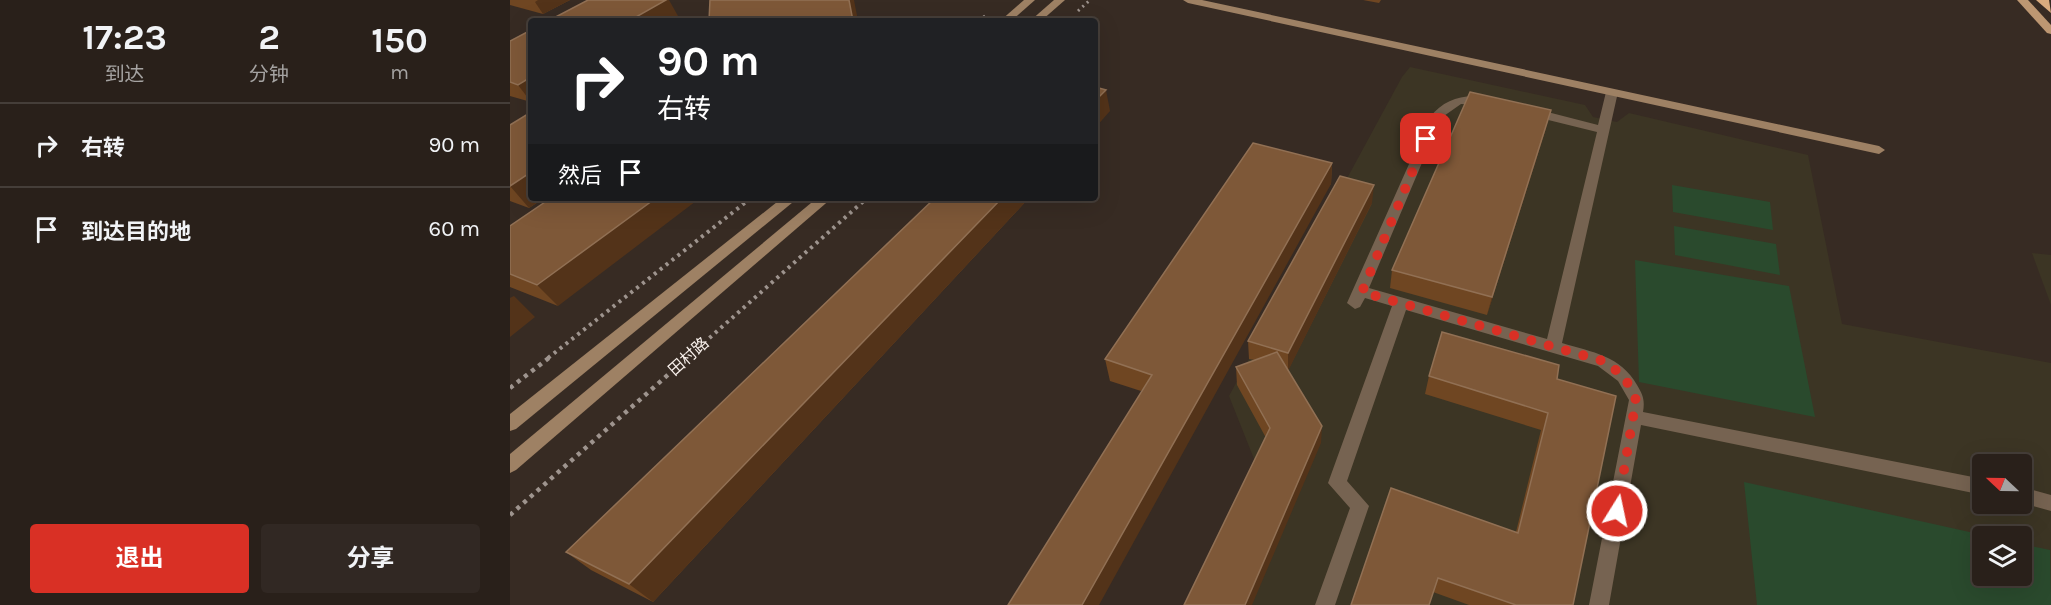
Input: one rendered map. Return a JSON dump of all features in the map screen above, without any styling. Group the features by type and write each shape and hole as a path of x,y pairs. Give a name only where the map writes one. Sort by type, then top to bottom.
{"highway":[{"path":"2042,0 2051,9"}],"main road":[{"path":"2022,0 2051,31"}],"street":[{"path":"1009,18 1030,0"},
{"path":"1039,18 1060,0"},
{"path":"1188,0 1879,150"},
{"path":"1553,347 1612,92"},
{"path":"1497,104 1462,100 1450,103 1436,117 1359,297 1401,303 1603,361 1624,376 1636,400 1635,417 1599,605"},
{"path":"1519,109 1604,130"},
{"path":"510,424 787,201"},
{"name":"田村路","path":"510,465 821,201"},
{"path":"1325,605 1360,506 1337,483 1401,303"},
{"path":"1635,417 1972,485"},
{"path":"2032,498 2051,504"}],"path":[{"path":"510,388 748,201"},
{"name":"田村路","path":"510,515 864,201"}],"shaded area":[{"path":"1410,67 1585,105 1593,117 1617,122 1629,113 1808,155 1842,324 2051,363 2051,605 1194,605 1258,469 1229,396 1402,77"},
{"path":"2032,253 2051,255 2051,305"}],"green space":[{"path":"1672,185 1770,202 1773,230 1673,212"},
{"path":"1674,226 1776,244 1780,275 1675,255"},
{"path":"1635,260 1789,286 1815,417 1639,382"},
{"path":"1744,482 1972,533 1972,586 2032,586 2032,546 2050,550 2051,605 1757,605"}],"building":[{"path":"588,0 666,0 634,18 554,18"},
{"path":"710,0 849,0 852,18 709,18"},
{"path":"528,32 528,79 518,85 510,82 510,41"},
{"path":"1098,88 1106,90 1098,98"},
{"path":"1470,92 1551,110 1492,297 1392,270"},
{"path":"528,114 528,174 510,186 510,125"},
{"path":"1253,143 1332,163 1082,605 1008,605 1152,375 1105,359"},
{"path":"1340,176 1374,185 1288,353 1248,341"},
{"path":"547,201 652,201 537,285 510,274 510,226"},
{"path":"932,201 999,201 629,584 566,552"},
{"path":"1442,332 1559,365 1557,379 1616,396 1573,605 1516,605 1438,578 1429,605 1351,605 1391,488 1518,533 1548,413 1429,376"},
{"path":"1277,352 1322,426 1245,605 1184,605 1270,428 1236,367"}],"route":[{"path":"1426,139 1362,292 1603,361 1624,376 1636,400 1635,417 1617,511"}]}
